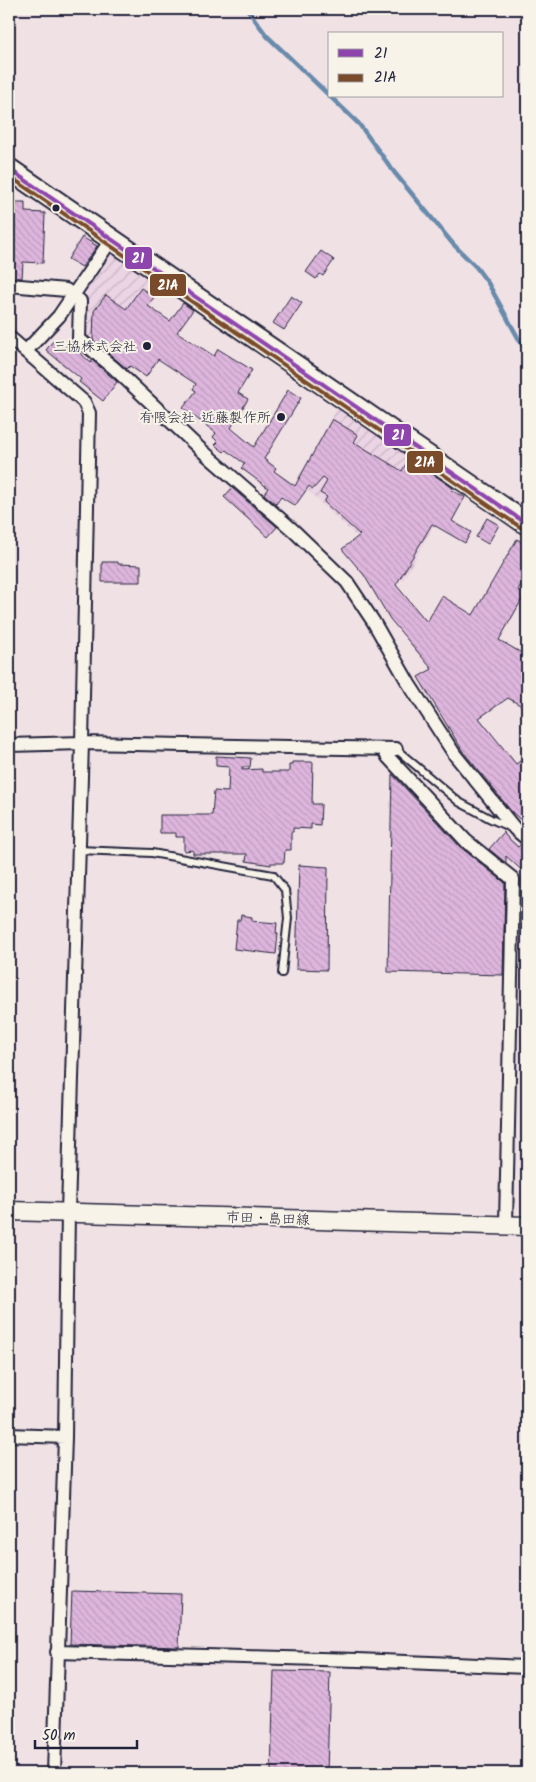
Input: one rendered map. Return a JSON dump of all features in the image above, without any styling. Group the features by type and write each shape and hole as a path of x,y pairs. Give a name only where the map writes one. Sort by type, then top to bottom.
{"main road":[{"path":"9,169 527,524"}],"street":[{"path":"26,351 58,316 111,240"},
{"path":"9,285 66,290 80,301 79,339 114,368 199,448 294,531 347,582 455,755 515,829 527,839"},
{"path":"9,337 84,402 89,413 54,1773"},
{"path":"9,745 82,743 390,749 388,757 466,841 513,879 506,1225"},
{"name":"市田・島田線","path":"9,1211 527,1226"},
{"path":"9,1435 64,1437"},
{"path":"57,1652 357,1660 527,1667"}],"lane":[{"path":"390,749 459,802 515,829"},
{"path":"78,850 152,853 273,875 285,890 288,918 282,973"}],"shaded area":[{"path":"111,253 163,289 114,361 87,340 86,287"},
{"path":"338,407 455,486 403,581 297,480"}],"building":[{"path":"9,202 25,202 25,212 45,213 43,263 23,262 22,278 9,277"},
{"path":"82,237 97,246 82,267 68,259"},
{"path":"321,251 334,260 323,276 320,274 316,279 306,272"},
{"path":"141,288 154,297 148,306 170,321 183,303 193,310 177,332 214,356 218,349 252,370 238,393 248,399 231,428 254,447 288,390 301,398 264,459 276,468 274,471 295,486 332,419 358,435 354,442 402,471 409,458 453,488 451,490 465,497 452,521 471,532 465,543 432,524 396,585 427,622 442,596 473,615 517,539 527,545 527,561 520,573 526,576 518,590 525,594 499,640 527,656 527,709 508,698 479,718 516,764 527,756 527,826 512,812 462,750 418,677 432,669 390,619 364,575 342,549 360,535 324,502 327,497 320,493 327,481 323,478 313,489 309,486 295,506 281,497 276,504 264,494 268,488 241,468 245,464 226,450 224,452 215,445 218,442 213,437 216,433 183,408 196,391 193,389 196,384 158,359 146,377 130,366 127,369 93,340 94,311 106,295 126,309"},
{"path":"291,296 302,303 284,330 273,323"},
{"path":"53,341 64,349 69,343 91,363 92,360 117,382 103,401 79,382 81,379 46,350"},
{"path":"232,488 277,527 268,537 224,497"},
{"path":"487,518 499,525 488,544 476,537"},
{"path":"102,562 141,565 141,582 102,582"},
{"path":"216,756 251,758 250,767 242,767 242,770 262,769 262,772 289,772 289,765 292,765 292,762 313,762 312,804 321,804 320,825 311,824 311,829 293,828 293,832 291,832 291,850 285,850 284,863 271,863 271,865 246,861 247,854 193,854 193,850 184,851 184,837 176,837 176,833 160,833 160,815 212,815 214,791 228,792 229,767 216,766"},
{"path":"392,774 460,847 505,883 503,975 388,972"},
{"path":"504,832 518,847 521,844 527,847 527,875 506,856 506,863 489,849"},
{"path":"299,865 328,867 327,970 296,969"},
{"path":"241,915 252,917 252,921 277,923 276,954 234,949 237,920 240,920"},
{"path":"72,1591 181,1594 179,1647 70,1644"},
{"path":"274,1671 330,1672 327,1773 271,1773"}],"waterway":[{"path":"247,9 267,36 328,94"},
{"path":"332,98 359,124 394,172 453,244 476,267 488,283 527,354"}],"transit line":[{"name":"21","path":"9,169 527,524"},
{"name":"21A","path":"9,176 523,529"}],"place":[{"name":"三協株式会社","path":"147,346"},
{"name":"有限会社 近藤製作所","path":"281,417"}]}
